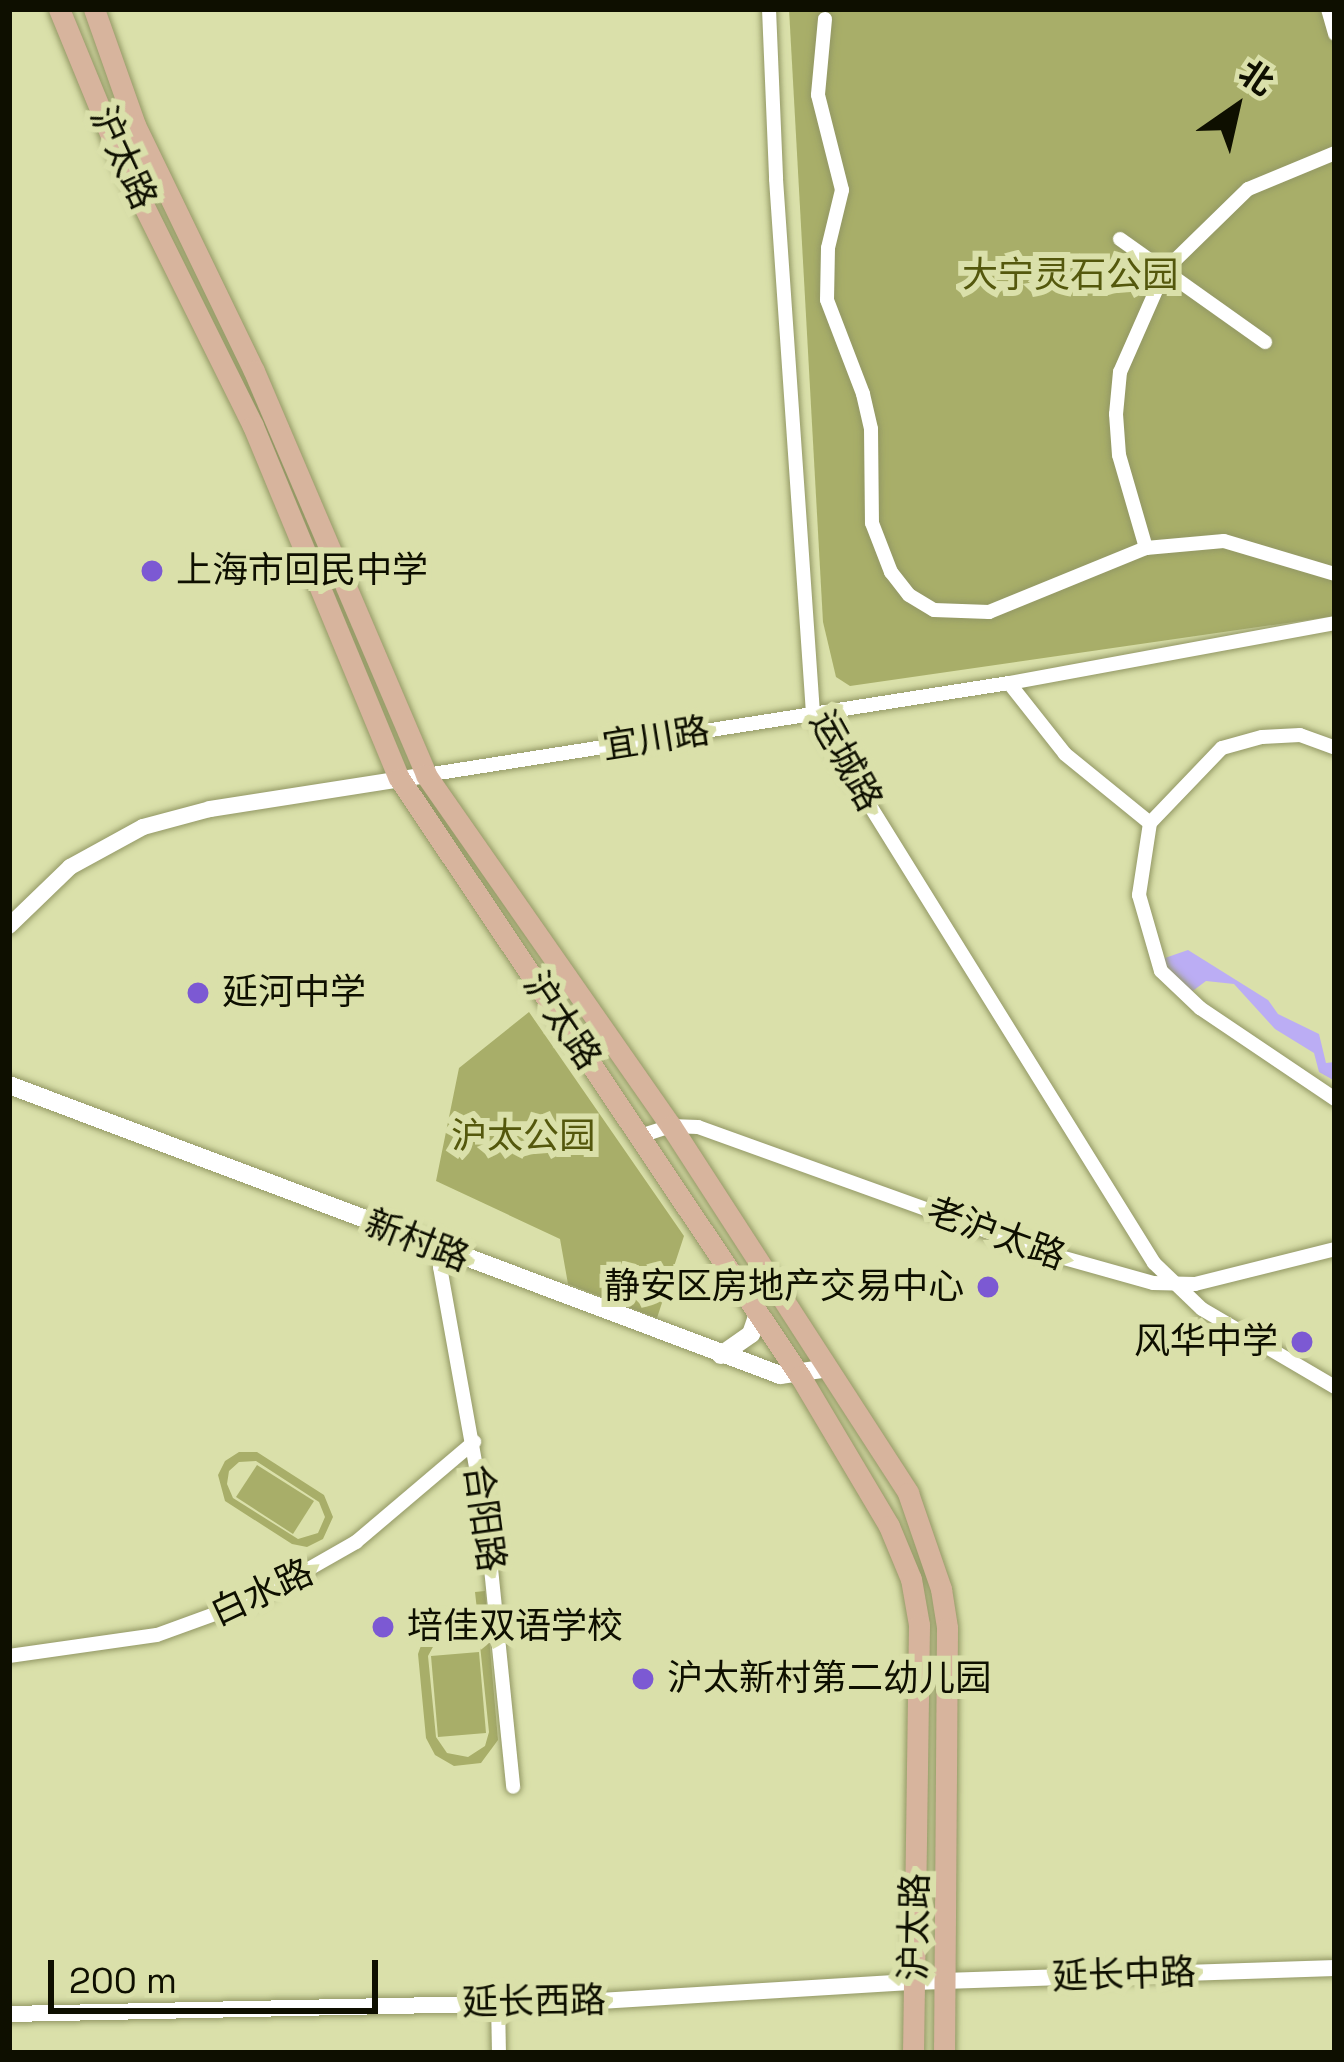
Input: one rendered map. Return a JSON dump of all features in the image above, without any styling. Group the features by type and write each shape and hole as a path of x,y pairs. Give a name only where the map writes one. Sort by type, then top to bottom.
{"main road":[{"name":"沪太路","path":"59,9 121,160 253,426 399,778 800,1376 863,1476 911,1579 919,1625 913,2053"},
{"name":"沪太路","path":"94,9 135,125 254,371 426,775 671,1126 908,1493 941,1588 948,1686 944,2053"},
{"name":"新村路","path":"9,1085 721,1355 780,1375 800,1376 829,1368"},
{"path":"721,1355 751,1334 758,1314"}],"street":[{"name":"运城路","path":"769,9 776,179 813,714 1145,1250 1173,1285"},
{"path":"1328,9 1335,34"},
{"path":"825,19 818,95 842,190 828,248 827,301 863,394 871,429 872,523 891,572 909,595 934,610 989,612 1146,548 1225,541 1335,574"},
{"path":"1146,548 1119,455 1116,414 1120,372 1165,270 1248,190 1335,153"},
{"path":"1120,239 1265,342"},
{"name":"宜川路","path":"9,926 70,867 143,827 198,811 1009,683 1335,623"},
{"path":"1009,683 1065,754 1150,823"},
{"path":"1335,748 1300,735 1262,736 1222,748 1150,823 1139,895 1161,970 1200,1008 1335,1099"},
{"name":"老沪太路","path":"640,1136 671,1126 698,1127 1102,1271 1173,1285 1202,1309 1335,1387"},
{"path":"1173,1285 1335,1249"},
{"name":"合阳路","path":"445,1252 440,1267 474,1442 514,1787"},
{"name":"白水路","path":"9,1656 158,1635 256,1599 356,1543 474,1442"},
{"name":"延长中路","path":"914,1982 1335,1968"},
{"name":"延长西路","path":"9,2014 583,2002 914,1982"},
{"path":"498,2002 499,2053"}],"green space":[{"name":"大宁灵石公园","path":"789,9 1335,9 1335,616 850,686 836,677 823,622"},
{"name":"沪太公园","path":"529,1012 684,1236 657,1318 568,1284 560,1239 436,1181 459,1068"},
{"path":"239,1452 257,1452 324,1495 333,1517 323,1539 307,1547 292,1544 225,1501 218,1475 225,1461","holes":["256,1461 319,1502 325,1517 318,1533 298,1539 233,1498 227,1484 229,1471 239,1462"]},
{"path":"257,1465 314,1501 293,1534 236,1497"},
{"path":"485,1591 498,1740 481,1763 454,1766 435,1755 426,1738 418,1654 424,1637 443,1622 463,1621 479,1628 475,1592","holes":["459,1629 480,1645 489,1732 485,1746 468,1757 447,1753 436,1737 428,1656 440,1634"]},
{"path":"479,1652 486,1733 438,1737 431,1656"}],"shaded area":[{"path":"1188,950 1268,1000 1278,1014 1319,1034 1326,1063 1335,1062 1335,1081 1319,1072 1314,1053 1275,1029 1234,984 1206,981 1190,993 1162,959"}],"place":[{"name":"上海市回民中学","path":"152,571"},
{"name":"延河中学","path":"198,993"},
{"name":"静安区房地产交易中心","path":"988,1287"},
{"name":"风华中学","path":"1302,1342"},
{"name":"培佳双语学校","path":"383,1627"},
{"name":"沪太新村第二幼儿园","path":"643,1679"}]}
